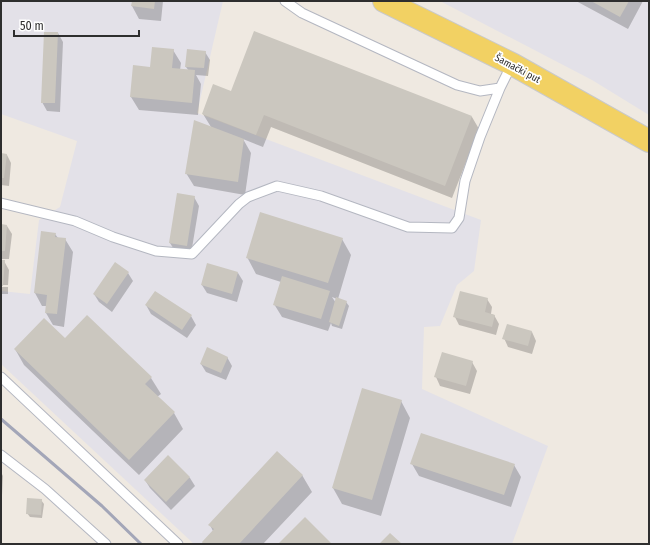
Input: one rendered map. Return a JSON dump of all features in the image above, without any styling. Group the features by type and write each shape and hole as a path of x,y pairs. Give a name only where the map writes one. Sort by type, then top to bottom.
{"main road":[{"name":"Šamački put","path":"384,1 512,64 649,141"}],"lane":[{"path":"285,1 302,13 457,85 480,91 500,88"},
{"path":"1,202 75,221 113,237 156,251 192,254 239,204 248,197 277,186 321,196 408,227 452,228 459,218 465,181 480,137 500,88 512,64"},
{"path":"1,377 178,544"},
{"path":"1,455 45,489 106,544"}],"shaded area":[{"path":"1,1 223,1 197,113 481,220 474,271 457,285 440,326 424,327 422,389 548,446 512,544 194,544 1,364 1,291 30,294 39,220 60,207 77,141 1,114"},
{"path":"440,1 649,1 649,115 592,80"}],"building":[{"path":"132,1 155,1 154,9 131,6"},
{"path":"591,1 629,1 620,17"},
{"path":"254,31 472,116 445,186 264,115 256,135 202,114 213,84 231,91"},
{"path":"44,32 58,32 55,103 41,103"},
{"path":"152,47 174,49 172,68 195,70 192,103 130,97 133,65 150,67"},
{"path":"187,49 206,51 204,68 185,67"},
{"path":"194,120 244,139 238,182 185,174"},
{"path":"1,153 7,154 4,178 1,178"},
{"path":"177,193 195,196 187,246 169,243"},
{"path":"260,212 343,238 328,283 246,258"},
{"path":"1,224 7,225 5,251 1,251"},
{"path":"41,231 56,233 55,237 66,238 57,314 45,313 47,295 34,293"},
{"path":"1,260 5,260 3,286 1,286"},
{"path":"115,262 129,272 107,304 93,294"},
{"path":"207,263 238,272 232,294 201,285"},
{"path":"282,276 330,291 321,319 273,305"},
{"path":"155,291 192,315 182,330 145,305"},
{"path":"460,291 488,298 485,312 495,315 492,327 453,317"},
{"path":"336,297 347,301 339,326 329,322"},
{"path":"87,315 152,377 145,384 175,412 129,460 14,349 44,318 65,338"},
{"path":"507,324 532,331 528,346 502,339"},
{"path":"207,347 228,357 221,373 200,364"},
{"path":"442,352 473,361 466,386 434,377"},
{"path":"362,388 402,400 372,500 332,488"},
{"path":"421,433 515,464 504,495 410,464"},
{"path":"277,451 303,475 239,544 203,544 202,542 214,529 208,525"},
{"path":"168,455 190,477 166,502 144,480"},
{"path":"27,498 42,499 41,515 26,514"},
{"path":"305,517 332,544 278,544"},
{"path":"390,533 402,544 379,544"}],"railway":[{"path":"1,419 102,506 141,544"}]}
